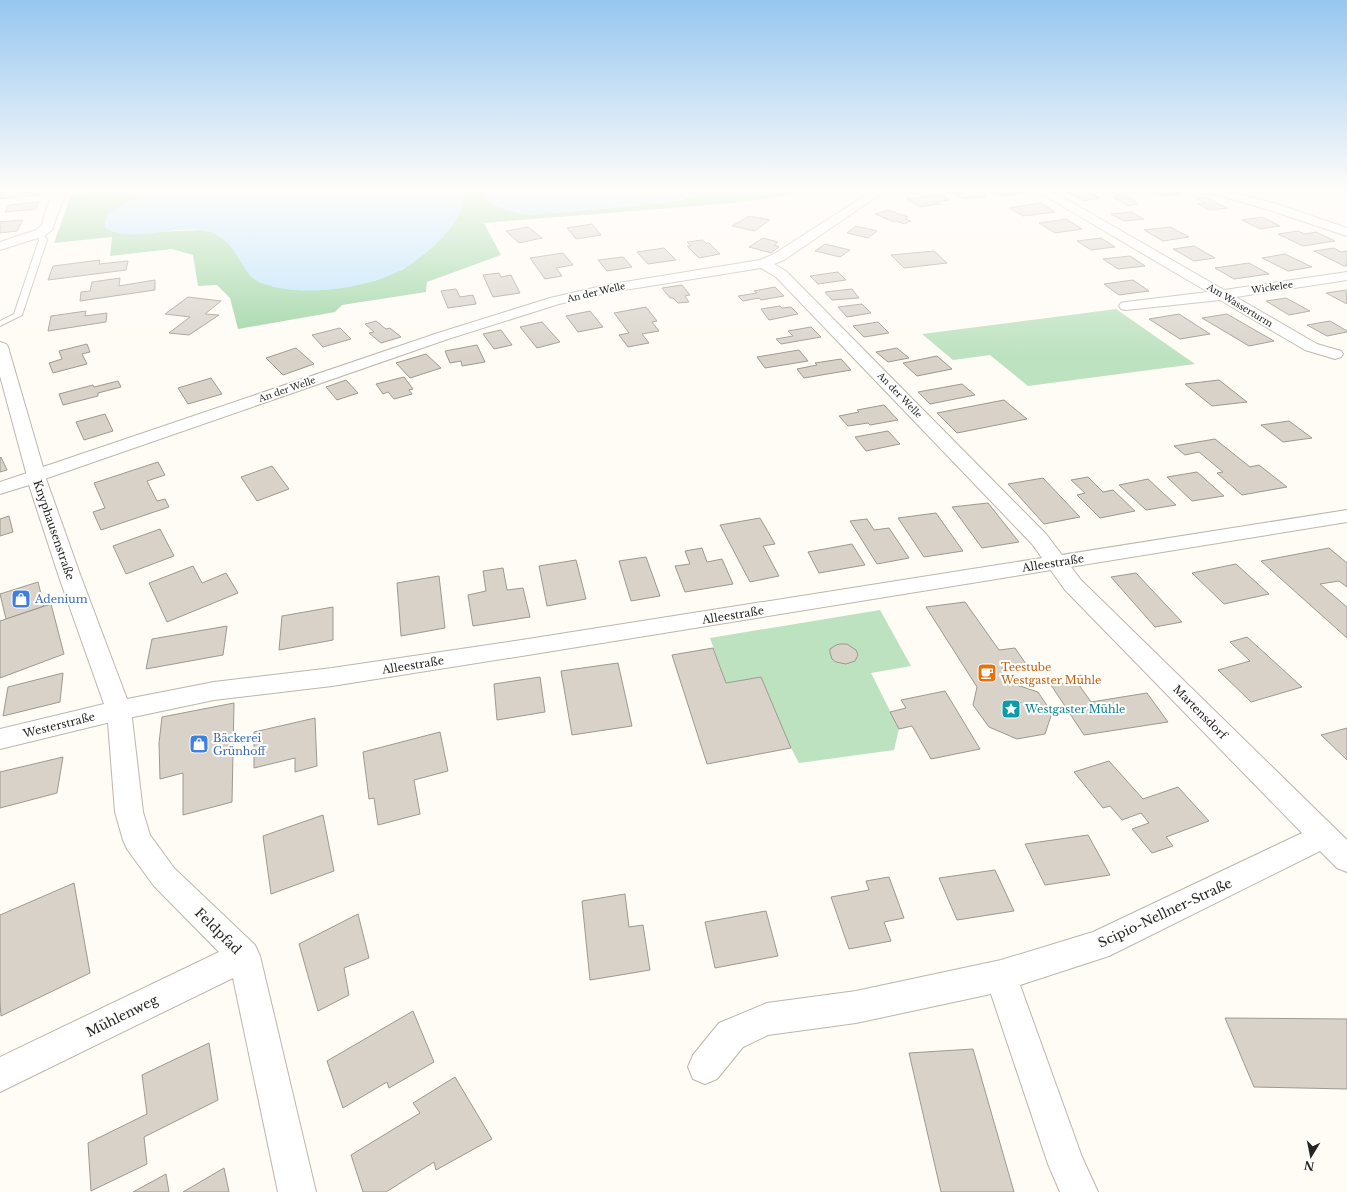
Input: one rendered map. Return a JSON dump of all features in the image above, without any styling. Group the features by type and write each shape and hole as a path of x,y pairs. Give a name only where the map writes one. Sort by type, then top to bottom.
{"street":[{"path":"763,264 779,257 795,247"},
{"name":"Am Wasserturm","path":"1140,247 1311,347 1335,354"},
{"name":"An der Welle","path":"0,488 443,336 555,302 606,289 763,264 781,274 792,285 1009,507 1039,539 1056,562"},
{"name":"Wickelee","path":"1126,306 1223,295 1347,276"},
{"name":"Knyphausenstraße","path":"0,347 36,476 70,577 119,710"},
{"name":"Alleestraße","path":"119,710 214,691 332,677 496,652 1347,516"},
{"name":"Martensdorf","path":"1056,562 1073,585 1347,859"},
{"name":"Westerstraße","path":"0,740 119,710"},
{"name":"Feldpfad","path":"119,710 129,812 137,840 164,877 244,956 297,1192"},
{"name":"Scipio-Nellner-Straße","path":"705,1067 731,1035 767,1019 856,1007 1001,976 1098,946 1324,836"},
{"name":"Mühlenweg","path":"0,1075 244,956"},
{"path":"1001,976 1066,1164 1079,1192"}],"lane":[{"path":"0,324 18,315 41,247"}],"green space":[{"path":"111,247 232,247 250,274 259,282 287,289 308,290 343,287 374,281 404,269 426,247 497,247 501,255 427,282 426,292 342,305 335,312 238,329 230,298 217,285 198,286 193,255 172,249 110,256"},
{"path":"1116,309 1195,364 1028,386 990,355 953,360 922,334"},
{"path":"880,610 911,666 871,673 899,729 894,750 799,763 791,748 761,677 726,683 710,638"}],"water":[{"path":"231,247 432,247 408,266 388,276 371,282 352,286 314,290 277,288 261,283 247,272"}],"building":[{"path":"688,247 713,247 720,254 699,258"},
{"path":"749,247 778,247 779,247 771,253"},
{"path":"821,247 836,247 850,250 840,257 815,251"},
{"path":"1086,247 1115,247 1091,250"},
{"path":"1195,247 1215,258 1194,261 1173,249"},
{"path":"664,248 676,260 648,264 637,252"},
{"path":"1334,248 1341,252 1347,251 1347,266 1344,266 1314,251"},
{"path":"934,251 947,263 904,268 891,255"},
{"path":"563,253 573,265 556,268 562,276 545,279 530,258"},
{"path":"1285,254 1312,267 1288,271 1262,258"},
{"path":"1130,256 1145,266 1118,269 1103,259"},
{"path":"623,257 632,267 607,271 598,260"},
{"path":"100,260 99,264 128,261 126,270 48,280 53,266"},
{"path":"1249,263 1269,274 1234,279 1215,268"},
{"path":"838,272 846,280 818,284 810,276"},
{"path":"499,273 501,277 511,275 520,293 493,297 483,275"},
{"path":"120,278 119,286 155,280 155,290 80,301 81,292 90,291 92,282"},
{"path":"1133,280 1149,291 1119,295 1104,284"},
{"path":"682,285 690,295 685,296 689,302 678,303 673,298 670,298 662,288"},
{"path":"775,287 784,296 743,301 738,296 757,293 754,291"},
{"path":"456,289 460,297 473,295 476,304 448,308 441,291"},
{"path":"852,289 859,298 832,300 825,292"},
{"path":"1346,290 1347,304 1326,293"},
{"path":"188,297 221,301 205,314 219,315 189,335 169,333 190,317 165,314"},
{"path":"1286,298 1310,311 1289,315 1266,301"},
{"path":"862,304 871,313 847,317 838,307"},
{"path":"780,306 782,308 791,307 798,314 769,320 761,309"},
{"path":"646,307 657,321 652,322 659,331 642,334 649,343 628,347 619,335 629,333 614,313"},
{"path":"86,311 85,316 107,313 106,322 48,331 51,316"},
{"path":"590,311 603,327 578,332 566,316"},
{"path":"1179,314 1210,334 1180,339 1149,319"},
{"path":"1227,314 1274,341 1249,346 1202,318"},
{"path":"376,321 386,329 390,328 401,337 381,343 369,333 374,332 365,324"},
{"path":"1330,321 1347,332 1327,336 1307,325"},
{"path":"542,322 560,342 537,348 520,327"},
{"path":"878,322 889,333 864,337 853,326"},
{"path":"811,327 821,337 781,344 776,339 793,336 788,331"},
{"path":"340,328 351,339 323,347 312,335"},
{"path":"501,330 512,345 494,349 483,334"},
{"path":"87,344 90,352 82,354 87,364 53,373 49,363 62,359 59,351"},
{"path":"477,345 485,362 462,366 461,361 450,363 445,351"},
{"path":"296,348 314,364 283,375 266,358"},
{"path":"897,348 909,358 888,362 876,352"},
{"path":"799,350 808,361 765,368 757,357"},
{"path":"426,354 441,368 410,378 396,363"},
{"path":"937,356 952,369 917,376 903,363"},
{"path":"841,359 851,370 804,378 797,369 817,365 815,363"},
{"path":"404,377 413,389 409,390 412,394 394,399 388,392 383,394 376,384"},
{"path":"211,378 222,394 188,404 178,388"},
{"path":"346,380 358,393 337,400 326,387"},
{"path":"1219,380 1247,402 1212,406 1185,384"},
{"path":"118,381 121,387 98,393 98,396 63,405 59,394 93,385 94,387"},
{"path":"962,384 975,395 930,404 918,392"},
{"path":"1004,400 1027,419 957,433 937,413"},
{"path":"884,405 898,420 870,425 868,423 848,426 839,416 859,412 857,410"},
{"path":"105,414 113,431 84,440 76,422"},
{"path":"1289,421 1312,438 1283,442 1261,425"},
{"path":"888,431 900,444 866,451 855,437"},
{"path":"1215,439 1250,467 1259,465 1287,487 1242,495 1217,473 1223,472 1199,452 1185,455 1174,446"},
{"path":"1,457 7,470 0,472 0,458"},
{"path":"158,462 165,475 147,481 157,501 165,499 169,507 101,530 93,512 105,508 94,483"},
{"path":"272,466 289,489 257,501 241,477"},
{"path":"1197,472 1224,496 1192,501 1167,477"},
{"path":"1088,477 1103,492 1113,490 1135,511 1100,518 1077,495 1085,493 1071,480"},
{"path":"1043,478 1080,517 1044,524 1008,484"},
{"path":"1148,479 1176,505 1146,510 1119,485"},
{"path":"988,503 1019,542 982,548 952,507"},
{"path":"936,513 963,551 924,557 898,518"},
{"path":"9,516 13,532 0,536 0,519"},
{"path":"760,518 775,544 763,546 779,576 750,582 720,525"},
{"path":"867,519 874,530 889,528 909,558 877,564 850,521"},
{"path":"160,529 174,556 126,574 113,546"},
{"path":"852,544 865,565 819,573 808,552"},
{"path":"702,548 707,562 722,559 733,584 685,592 675,566 690,564 685,551"},
{"path":"1329,548 1347,563 1347,587 1339,581 1320,584 1347,607 1347,638 1261,561"},
{"path":"646,557 660,596 631,601 619,561"},
{"path":"576,560 586,599 547,606 539,566"},
{"path":"1236,564 1269,594 1224,604 1192,573"},
{"path":"193,566 202,583 226,573 238,593 167,622 149,583"},
{"path":"503,568 507,590 523,588 530,617 473,626 468,595 486,591 483,571"},
{"path":"1136,573 1182,622 1155,627 1111,577"},
{"path":"439,576 445,628 401,636 397,583"},
{"path":"38,582 44,606 6,619 0,594"},
{"path":"965,602 999,650 1015,648 1026,664 1002,668 1011,683 1038,692 1052,713 1045,734 1017,739 989,727 973,705 977,687 926,607"},
{"path":"51,604 64,654 0,678 0,621"},
{"path":"333,607 333,640 279,650 282,616"},
{"path":"227,626 223,655 146,669 152,639"},
{"path":"1247,637 1302,687 1251,702 1218,670 1250,661 1230,642"},
{"path":"840,644 847,644 856,650 858,655 855,661 846,664 836,662 832,659 830,649"},
{"path":"713,648 726,683 761,677 791,748 707,764 672,655"},
{"path":"618,663 632,726 572,735 561,671"},
{"path":"63,673 60,702 3,716 8,687"},
{"path":"540,677 545,712 497,720 494,684"},
{"path":"1077,682 1091,702 1147,693 1168,722 1084,735 1051,685"},
{"path":"945,691 980,749 931,759 912,726 899,729 890,712 906,708 901,700"},
{"path":"234,703 232,802 183,815 183,773 160,779 159,743 162,717"},
{"path":"315,718 317,766 295,772 295,758 254,768 254,732"},
{"path":"1347,728 1347,760 1321,735"},
{"path":"440,732 448,771 414,780 420,814 378,825 374,798 369,799 363,752"},
{"path":"63,757 57,793 0,808 0,772"},
{"path":"1109,761 1143,799 1178,787 1209,821 1166,837 1173,846 1152,853 1132,829 1149,823 1141,813 1122,820 1110,806 1103,808 1074,772"},
{"path":"323,815 334,871 271,894 263,836"},
{"path":"1088,835 1110,875 1045,885 1025,844"},
{"path":"995,870 1014,911 957,920 939,878"},
{"path":"889,877 904,918 884,922 891,941 849,949 831,897 869,890 866,881"},
{"path":"74,883 90,973 1,1016 0,915"},
{"path":"625,894 629,927 643,925 650,970 590,980 582,901"},
{"path":"766,911 778,956 715,968 705,922"},
{"path":"358,914 369,958 344,968 349,995 318,1011 299,944"},
{"path":"413,1011 434,1062 389,1088 387,1082 343,1108 327,1061"},
{"path":"1225,1018 1347,1019 1347,1089 1254,1087"},
{"path":"209,1043 218,1100 144,1137 147,1164 91,1191 88,1143 147,1114 142,1075"},
{"path":"973,1049 1014,1192 941,1192 909,1053"},
{"path":"455,1077 492,1139 436,1170 434,1162 386,1192 363,1192 351,1155 420,1113 413,1103"},
{"path":"224,1168 229,1192 183,1192"},
{"path":"166,1174 169,1192 133,1192"}],"place":[{"name":"Adenium","path":"21,599"},
{"name":"Teestube Westgaster Mühle","path":"987,673"},
{"name":"Westgaster Mühle","path":"1011,709"},
{"name":"Bäckerei Grünhoff","path":"199,744"}]}
